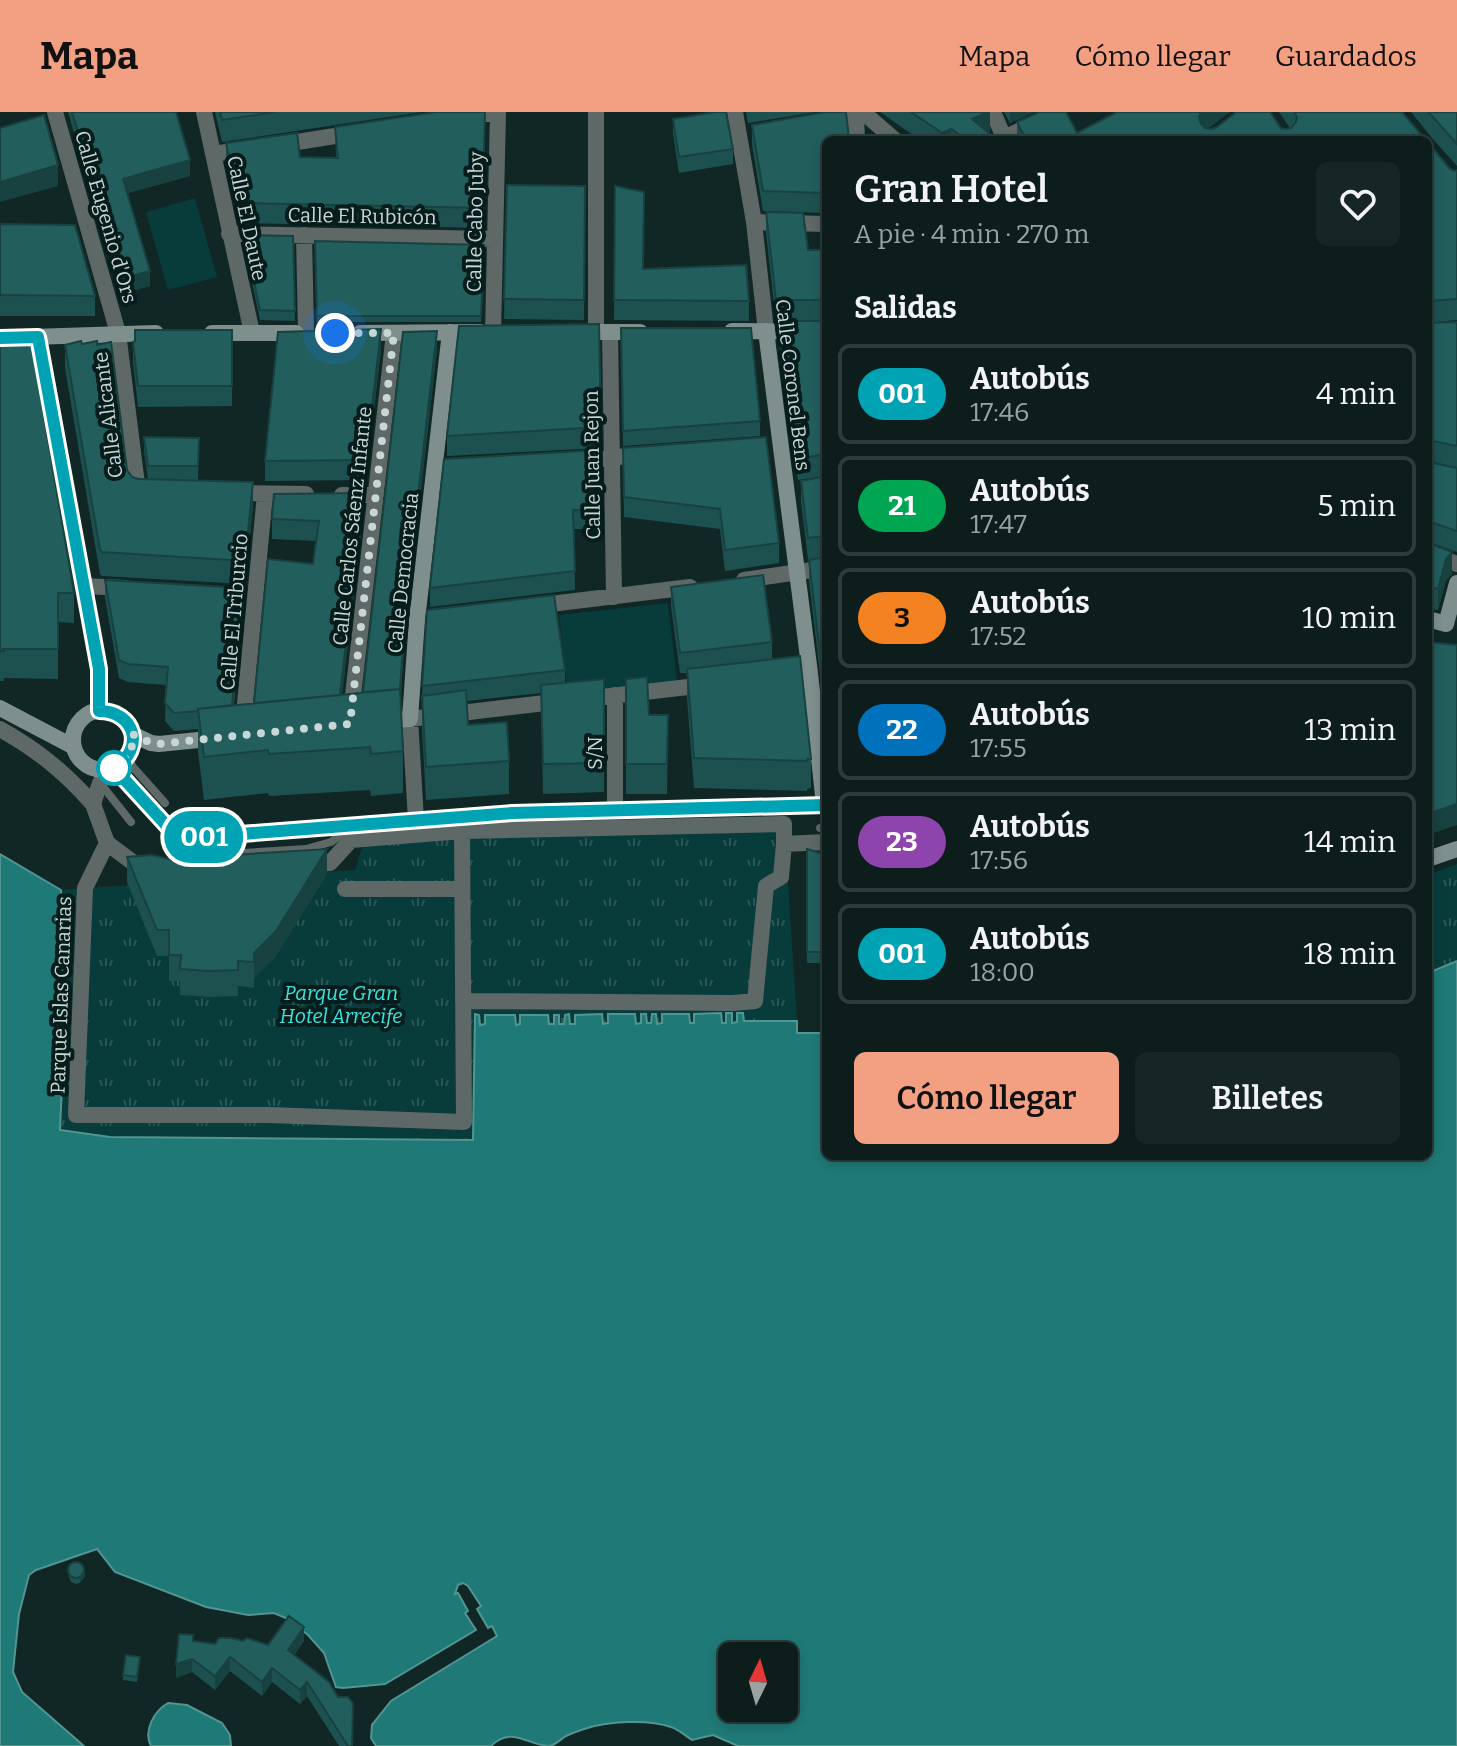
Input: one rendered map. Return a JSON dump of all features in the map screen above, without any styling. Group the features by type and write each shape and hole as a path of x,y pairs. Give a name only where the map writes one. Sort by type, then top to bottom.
{"main road":[{"path":"719,331 822,332"},
{"name":"Calle Coronel Bens","path":"766,331 774,445 793,493 797,573 822,779"},
{"name":"Calle Democracia","path":"410,719 442,468 450,332"},
{"path":"567,332 657,332"},
{"path":"0,338 118,333 313,333"},
{"path":"350,333 500,333"},
{"path":"38,337 99,669 99,711"},
{"path":"1432,620 1446,624 1457,583"},
{"path":"0,708 74,747"},
{"path":"99,711 109,711 123,718 132,734 132,749 123,763 98,776 78,756 74,747 73,737 80,721 99,711"},
{"path":"342,725 410,719"},
{"path":"132,734 159,744 250,734"},
{"path":"114,768 167,826 179,834 193,837 512,813 822,805"},
{"path":"1432,858 1457,849"}],"street":[{"name":"Calle Eugenio d'Ors","path":"55,112 118,333"},
{"name":"Calle El Daute","path":"204,112 252,333"},
{"path":"453,119 498,112"},
{"name":"Calle Cabo Juby","path":"498,112 495,239 500,333"},
{"name":"Calle Juan Rejon","path":"596,112 603,332 612,458 614,597"},
{"name":"Calle Coronel Bens","path":"735,112 748,134 766,331"},
{"path":"993,112 1002,136"},
{"path":"1009,136 1058,112"},
{"path":"816,122 865,114 890,136"},
{"path":"856,116 857,136"},
{"path":"213,154 363,132"},
{"path":"754,222 822,224"},
{"name":"Calle El Rubicón","path":"229,234 495,239"},
{"path":"304,235 313,333"},
{"name":"Calle Alicante","path":"118,333 138,492 169,493"},
{"name":"Calle Carlos Sáenz Infante","path":"342,725 376,495 394,333"},
{"path":"568,460 659,454"},
{"path":"217,493 376,495"},
{"name":"Calle El Triburcio","path":"250,734 248,595 265,494"},
{"path":"1432,555 1457,564"},
{"path":"523,607 822,569"},
{"path":"83,586 146,589"},
{"path":"410,719 720,683"},
{"name":"S/N","path":"615,695 615,811"},
{"name":"Calle Democracia","path":"410,719 416,820"},
{"path":"0,729 24,742 71,780 93,804 107,843 135,864 157,871"},
{"path":"93,804 98,776"},
{"path":"181,873 330,863 351,840 462,831 784,824 781,877 766,886 755,1001 463,1001"},
{"name":"Parque Islas Canarias","path":"107,843 85,888 76,1115 269,1115 464,1122 462,831"},
{"path":"784,844 822,834"},
{"path":"345,889 462,889"}],"lane":[{"path":"129,755 132,766 165,803"},
{"path":"98,776 131,822"}],"green space":[{"path":"195,198 217,277 168,290 146,212"},
{"path":"668,603 677,681 568,693 559,615"},
{"name":"Parque Gran Hotel Arrecife","path":"784,824 797,1021 743,1021 737,1014 737,1023 732,1023 732,1014 727,1013 726,1023 721,1023 721,1013 695,1014 694,1023 689,1023 688,1014 663,1014 662,1023 657,1024 656,1014 652,1014 652,1023 646,1024 645,1014 641,1014 641,1024 635,1024 635,1014 609,1014 608,1024 602,1024 602,1014 575,1015 575,1024 570,1024 569,1014 565,1015 564,1024 559,1024 554,1015 554,1024 549,1024 548,1015 521,1015 520,1024 515,1025 514,1015 486,1015 485,1025 479,1025 479,1016 474,1140 110,1137 60,1130 67,973 61,890 355,870 364,842"},
{"path":"1457,864 1457,961 1432,971 1432,873"}],"shaded area":[{"path":"0,854 61,890 67,973 60,1130 110,1137 473,1140 475,1014 479,1015 480,1025 485,1024 485,1015 515,1015 516,1025 520,1024 520,1015 548,1015 549,1024 554,1024 554,1015 559,1015 559,1024 564,1024 565,1015 569,1014 570,1024 575,1024 575,1015 602,1014 603,1024 608,1023 608,1014 635,1014 636,1024 641,1023 641,1014 646,1014 647,1023 651,1023 652,1014 656,1014 657,1024 662,1023 662,1014 689,1014 690,1023 694,1023 694,1014 721,1013 722,1023 726,1023 726,1013 732,1013 732,1023 737,1022 737,1013 743,1013 744,1021 797,1021 797,1033 822,1033 822,1160 1432,1160 1432,971 1457,961 1457,1746 738,1746 713,1735 692,1740 671,1727 628,1722 584,1729 550,1746 506,1737 491,1746 376,1746 371,1738 372,1725 391,1701 497,1636 492,1626 488,1628 477,1609 481,1606 468,1586 463,1583 458,1585 455,1594 458,1593 468,1611 465,1613 476,1630 385,1684 343,1688 336,1687 324,1653 288,1619 274,1613 248,1615 206,1607 115,1572 97,1549 29,1575 19,1614 13,1672 22,1692 84,1746 0,1746"},
{"path":"168,1703 187,1705 222,1723 230,1735 231,1746 151,1746 148,1734 151,1722"}],"building":[{"path":"72,112 176,112 190,160 123,179 150,271 121,279"},
{"path":"220,112 276,112 222,120"},
{"path":"436,112 485,112 484,208 239,203 226,143 297,133 300,157 338,158 335,127"},
{"path":"726,112 733,149 679,157 673,119"},
{"path":"825,112 846,112 849,136 822,136 822,193 763,191 752,125"},
{"path":"911,112 988,112 972,119 992,136 961,136 951,129 942,133"},
{"path":"1039,112 1066,112 1077,133 1117,112 1202,112 1199,119 1201,124 1211,129 1236,112 1270,112 1281,128 1286,129 1296,122 1294,112 1402,112 1423,136 1024,136 1017,122"},
{"path":"1428,112 1457,112 1457,144 1432,116"},
{"path":"44,115 58,165 0,182 0,128"},
{"path":"1432,147 1449,168 1457,170 1457,299 1432,301"},
{"path":"507,185 585,186 584,300 504,299"},
{"path":"615,186 644,192 643,269 746,265 749,301 614,300"},
{"path":"766,212 803,213 808,250 822,250 822,300 776,300"},
{"path":"0,224 75,225 95,296 0,295"},
{"path":"244,235 293,236 295,311 260,310"},
{"path":"315,241 484,245 481,316 317,316"},
{"path":"779,321 822,321 822,455 798,459"},
{"path":"1457,322 1457,446 1432,441 1432,323"},
{"path":"599,324 601,427 447,436 459,326"},
{"path":"621,328 751,328 760,421 623,431"},
{"path":"381,329 366,460 265,461 278,332"},
{"path":"135,330 232,330 232,386 138,386 133,342"},
{"path":"437,331 406,600 400,689 363,692 403,332"},
{"path":"30,335 39,373 74,593 58,593 58,649 0,651 0,336"},
{"path":"81,341 82,344 97,341 97,345 111,342 127,470 132,477 253,482 245,561 100,550 65,345"},
{"path":"144,437 199,438 198,466 148,466"},
{"path":"766,437 779,543 725,550 720,509 624,497 623,448"},
{"path":"601,450 602,509 573,510 575,571 430,588 444,459"},
{"path":"1432,463 1457,468 1457,531 1432,522"},
{"path":"822,477 822,536 808,538 801,481"},
{"path":"363,493 340,695 254,703 268,559 313,564 319,521 272,519 274,494"},
{"path":"1432,544 1452,552 1446,559 1438,589 1432,588"},
{"path":"822,558 822,670 809,560"},
{"path":"763,575 772,642 680,653 671,587"},
{"path":"105,580 243,588 232,705 174,713 165,703 168,667 128,664 119,660"},
{"path":"554,595 565,670 422,686 427,610"},
{"path":"1432,642 1457,645 1457,804 1432,813"},
{"path":"800,656 811,759 694,758 687,669"},
{"path":"647,677 649,715 668,715 667,764 626,764 626,679"},
{"path":"604,679 604,763 543,764 541,685"},
{"path":"400,689 403,751 371,754 370,747 269,754 268,750 204,757 198,709"},
{"path":"466,690 468,725 507,722 509,761 426,767 422,696"},
{"path":"327,849 276,931 254,953 254,962 238,961 238,970 180,969 181,955 169,955 169,930 157,930 127,857 152,855 169,859"},
{"path":"807,849 822,857 822,952 807,952"},
{"path":"73,1562 79,1562 84,1570 82,1576 73,1578 68,1573 68,1567"},
{"path":"289,1616 304,1627 288,1650 329,1682 338,1697 348,1697 353,1703 352,1746 348,1746 307,1682 300,1690 272,1668 262,1682 230,1657 215,1676 192,1659 176,1664 179,1634 193,1635 193,1641 215,1644 219,1638 243,1641 247,1638 268,1645"},
{"path":"126,1655 140,1657 137,1677 123,1675"}],"bus line":[{"name":"001","path":"0,338 38,337 99,669 99,711 116,713 129,725 132,734 129,755 114,768 167,826 179,834 203,837 512,813 822,805"}],"route":[{"path":"114,768 129,755 132,734 159,744 350,724 394,333 335,333"}]}
